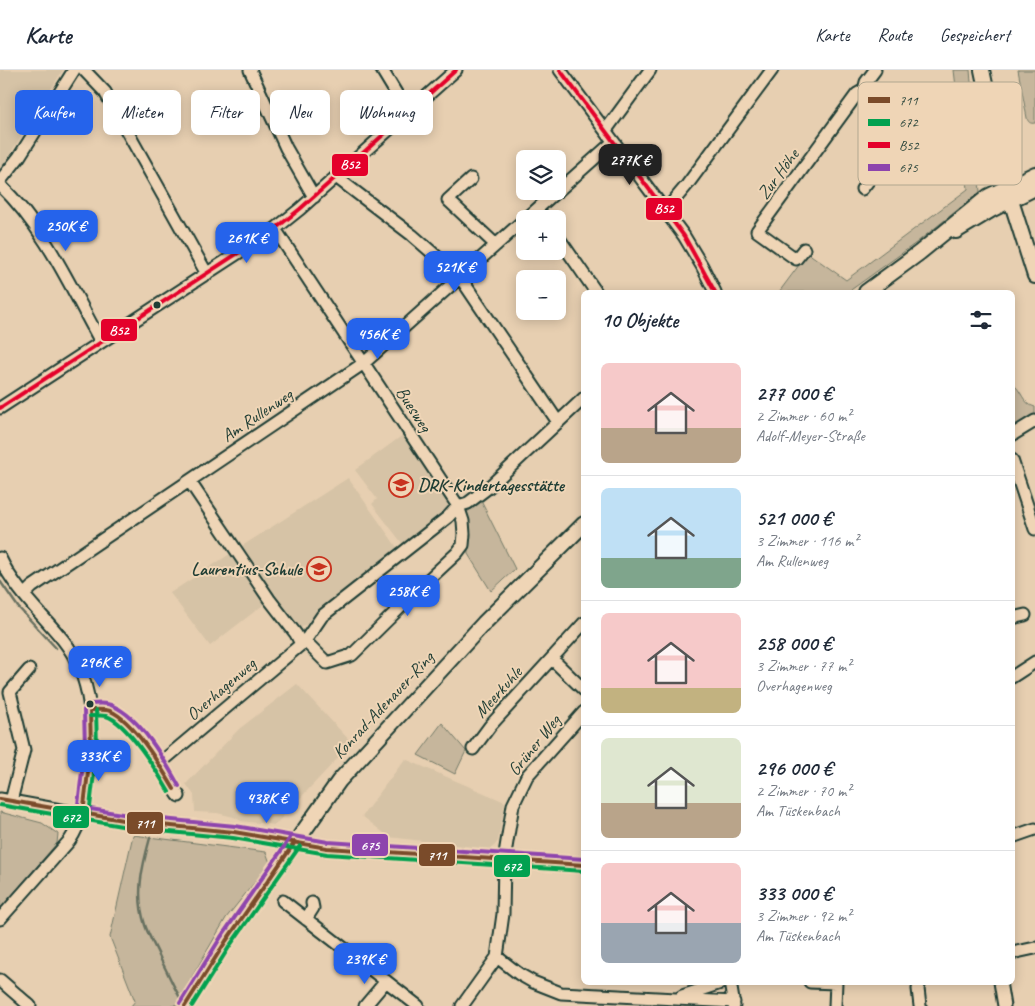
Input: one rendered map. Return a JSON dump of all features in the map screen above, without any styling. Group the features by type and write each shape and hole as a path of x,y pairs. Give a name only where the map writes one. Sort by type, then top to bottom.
{"main road":[{"path":"1022,184 1035,174"},
{"path":"1007,185 1035,276"},
{"path":"1009,194 1021,185"},
{"path":"869,290 919,253 989,196 1035,188"},
{"name":"Konrad-Adenauer-Ring","path":"185,1006 226,941 339,780 511,595 581,527"}],"street":[{"path":"0,181 20,157 74,70"},
{"path":"84,70 105,92 207,274"},
{"path":"250,70 286,148 314,197"},
{"path":"382,70 394,90"},
{"path":"433,91 456,70"},
{"path":"560,70 666,210 693,251 714,290"},
{"path":"606,130 650,70"},
{"path":"666,210 687,186 772,70"},
{"name":"Zur Höhe","path":"866,82 875,70"},
{"name":"Zur Höhe","path":"804,249 796,259 757,231 858,93"},
{"path":"0,408 275,229 383,135"},
{"name":"Am Rullenweg","path":"566,183 613,142"},
{"path":"336,177 412,235 460,277 558,422"},
{"path":"470,179 448,200 496,245"},
{"path":"0,185 42,236 101,342"},
{"path":"862,189 865,185"},
{"name":"Am Rullenweg","path":"537,208 546,200"},
{"name":"Am Rullenweg","path":"24,594 364,363 516,227"},
{"name":"Buesweg","path":"275,229 458,506"},
{"path":"566,249 595,290"},
{"name":"Overhagenweg","path":"159,764 303,642 322,616 448,517 458,506 468,503 489,487 581,401"},
{"path":"1015,433 1035,420"},
{"path":"1015,469 1035,529"},
{"path":"190,482 269,599 303,642 327,663 352,656 463,545 464,521 458,506"},
{"path":"0,558 24,594 63,640 79,666 86,686 90,710 91,747 83,814 70,840 0,919"},
{"path":"1015,617 1025,615"},
{"name":"Meerkuhle","path":"473,749 503,711 581,626"},
{"path":"552,659 581,687"},
{"path":"1015,675 1035,662"},
{"path":"29,670 10,692 24,750 5,800 83,814 216,830 327,848 581,865"},
{"path":"90,710 108,710 123,718 159,764 179,796"},
{"name":"Grüner Weg","path":"497,957 503,914 504,860 513,805 527,776 581,715"},
{"path":"1015,836 1035,829"},
{"path":"283,901 418,1006"},
{"path":"306,919 314,908 312,903"},
{"path":"1015,952 1035,948"},
{"path":"462,1006 497,957 533,982 562,993 655,999 676,998 734,1004 731,985"},
{"path":"0,980 30,1006"},
{"path":"365,1006 386,982"},
{"path":"676,998 715,985"},
{"path":"835,1006 836,985"},
{"path":"919,985 920,1006"},
{"path":"1000,985 1004,1006"}],"shaded area":[{"path":"0,70 63,70 50,90 15,90 15,135 22,135 0,170"},
{"path":"954,70 970,70 971,82 955,82"},
{"path":"1018,70 1035,70 1035,123 1029,122 1027,119 1022,82 1020,82"},
{"path":"968,185 979,185 980,192 916,243 851,290 780,290 808,253 846,280 968,189"},
{"path":"1015,386 1027,403 1035,407 1035,415 1015,427"},
{"name":"DRK-Kindertagesstätte","path":"403,435 448,502 446,515 405,547 372,504 377,499 355,470"},
{"name":"Laurentius-Schule","path":"348,478 401,553 301,628 296,628 267,590 268,584 242,546"},
{"path":"481,501 515,569 491,591 468,554 466,513"},
{"path":"233,552 267,602 210,646 170,593"},
{"path":"297,684 352,743 275,825 241,821 234,817 217,813 195,812 194,795 186,784 239,729"},
{"path":"442,723 466,751 455,774 418,755"},
{"path":"405,759 505,802 498,841 494,846 490,849 389,837 362,816"},
{"path":"0,812 42,823 58,834 57,843 0,909"},
{"path":"133,835 266,852 270,863 226,918 175,1006 131,1006 135,1001 110,937"}],"waterway":[{"path":"0,581 18,607 56,648"},
{"path":"150,838 141,881 140,903 142,914 148,934 182,1001"}],"transit line":[{"name":"B52","path":"0,408 275,229 456,70"},
{"name":"B52","path":"560,70 684,236 714,290"},
{"name":"675","path":"90,704 110,705 133,720 151,741 179,786"},
{"name":"675","path":"77,813 85,747 84,710"},
{"name":"711","path":"90,710 110,711 128,724 146,745 174,789"},
{"name":"711","path":"83,814 91,747 90,710"},
{"name":"672","path":"89,815 97,748 96,710"},
{"name":"672","path":"90,716 106,716 123,728 141,749 169,792"},
{"name":"711","path":"0,799 140,823 234,832 327,848 581,865"},
{"name":"672","path":"0,805 139,829 233,838 327,854 581,871"},
{"name":"675","path":"84,808 141,817 235,826 328,842 581,859"},
{"name":"675","path":"180,1003 221,937 290,838"},
{"name":"711","path":"185,1006 226,941 295,842"},
{"name":"672","path":"192,1006 231,944 300,846"}],"place":[{"name":"DRK-Kindertagesstätte","path":"401,485"},
{"name":"Laurentius-Schule","path":"319,569"}]}
